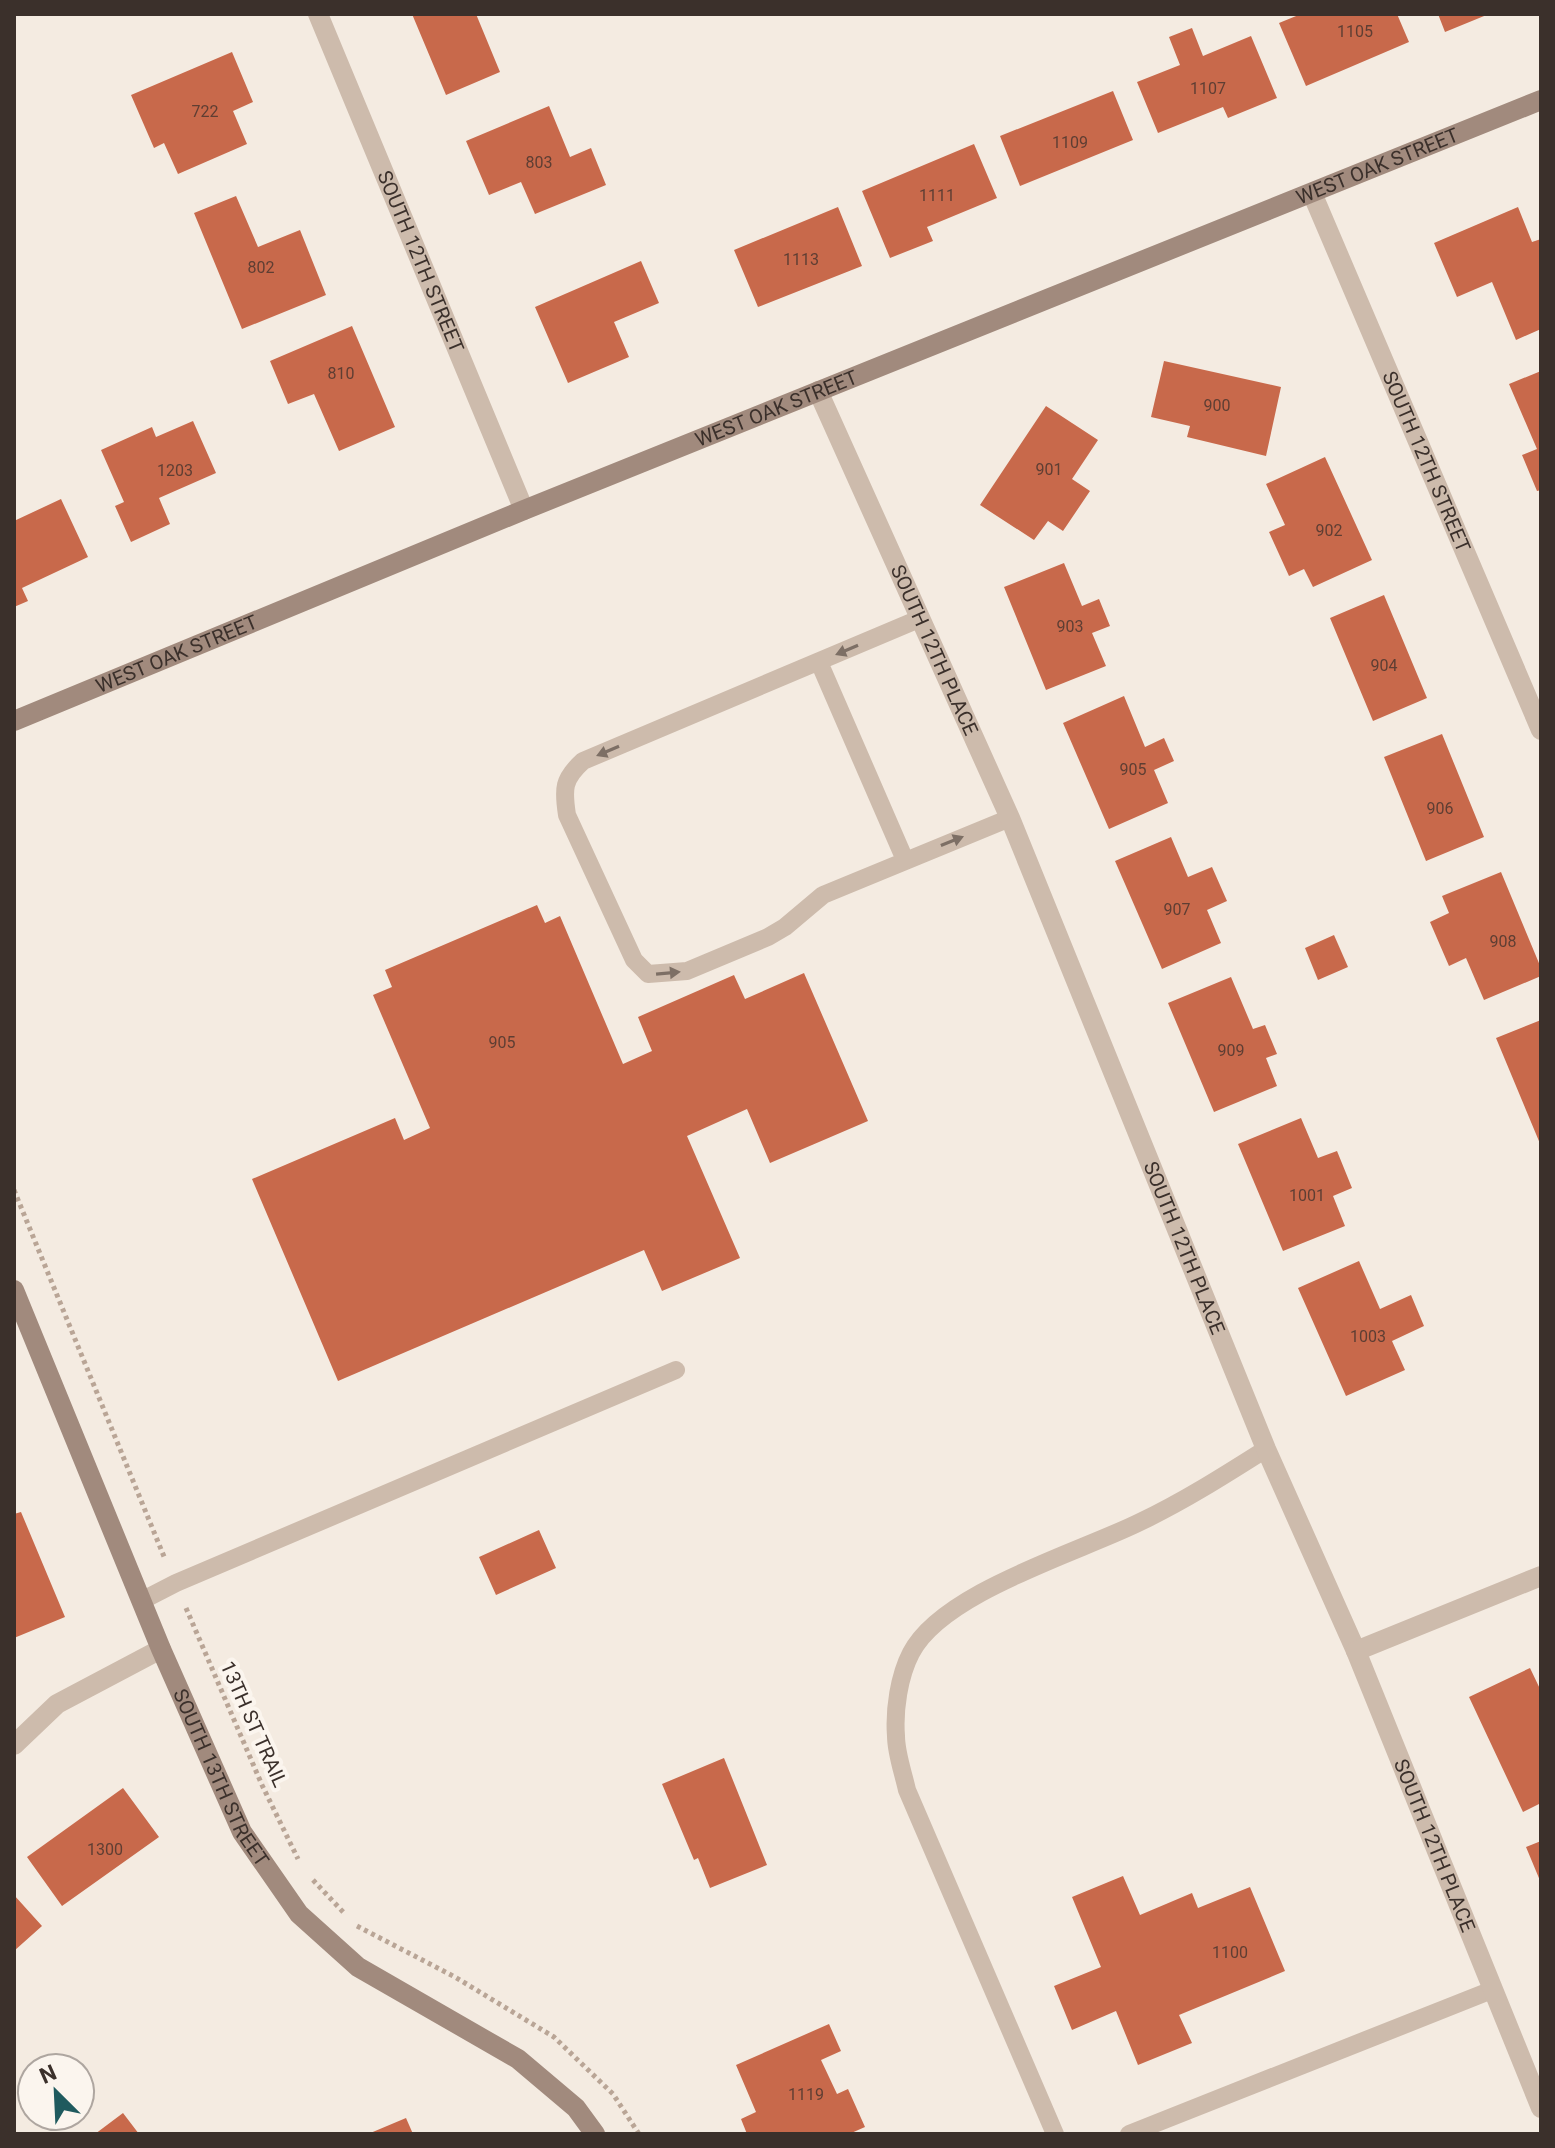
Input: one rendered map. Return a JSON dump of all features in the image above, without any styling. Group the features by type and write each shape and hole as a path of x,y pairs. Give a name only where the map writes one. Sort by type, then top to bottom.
{"street":[{"name":"SOUTH 12TH STREET","path":"318,14 524,510"},
{"name":"WEST OAK STREET","path":"14,721 524,510 1541,100"},
{"name":"SOUTH 12TH STREET","path":"1312,193 1541,730"},
{"name":"SOUTH 12TH PLACE","path":"818,391 1010,818 1266,1449 1356,1651 1541,2108"},
{"name":"SOUTH 13TH STREET","path":"14,1290 161,1649 242,1832 299,1914 358,1967 518,2059 576,2108 595,2134"},
{"path":"1356,1651 1541,1576"},
{"path":"14,1745 57,1704 161,1649"}],"lane":[{"path":"919,619 583,761 569,774 564,793 567,815 634,960 648,974 687,971 768,937 823,895 1010,818"},
{"path":"819,662 905,860"},
{"path":"143,1600 176,1583 676,1370"},
{"path":"1055,2134 907,1790 895,1737 900,1685 912,1651 937,1623 980,1593 1139,1523 1207,1487 1266,1449"},
{"path":"1129,2134 1492,1990"}],"path":[{"name":"13TH ST TRAIL","path":"14,1190 262,1785 303,1869 345,1914"},
{"path":"356,1925 455,1977 554,2037 613,2094 639,2134"}],"building":[{"path":"412,14 476,14 500,72 446,95"},
{"path":"1301,14 1397,14 1409,42 1306,86 1279,23"},
{"path":"1438,14 1489,14 1445,32"},
{"path":"1192,28 1203,56 1251,36 1277,98 1228,118 1223,107 1158,133 1137,82 1180,65 1169,37"},
{"path":"232,52 253,102 233,111 247,144 178,174 164,143 154,148 131,95"},
{"path":"1113,91 1133,140 1020,186 1000,136"},
{"path":"549,106 570,157 591,148 606,185 535,214 521,182 489,195 466,141"},
{"path":"974,144 997,198 927,227 933,241 890,258 862,191"},
{"path":"236,196 258,247 300,230 326,295 242,329 194,213"},
{"path":"838,207 862,266 758,307 734,250"},
{"path":"1518,207 1532,242 1541,239 1541,329 1516,340 1492,282 1457,297 1434,243"},
{"path":"641,261 659,303 614,322 629,357 568,383 535,307"},
{"path":"352,326 395,427 339,451 314,394 288,404 270,361"},
{"path":"1164,361 1281,387 1266,456 1187,437 1190,426 1151,417"},
{"path":"1541,371 1541,490 1537,491 1522,455 1537,449 1509,384"},
{"path":"1046,406 1098,440 1072,479 1090,491 1063,531 1048,521 1034,540 980,505"},
{"path":"193,421 216,473 159,498 170,524 131,542 115,506 124,502 101,450 152,427 156,437"},
{"path":"1325,457 1372,560 1313,587 1304,569 1289,576 1269,532 1285,525 1266,484"},
{"path":"61,499 88,557 22,588 28,601 14,607 14,521"},
{"path":"1064,563 1082,606 1099,599 1110,626 1092,633 1106,666 1046,690 1004,587"},
{"path":"1384,595 1427,698 1373,721 1330,618"},
{"path":"1124,696 1145,747 1164,738 1174,761 1154,770 1168,803 1109,829 1063,723"},
{"path":"1442,734 1484,837 1426,861 1384,757"},
{"path":"1171,837 1188,877 1212,867 1227,901 1207,910 1221,943 1162,969 1115,861"},
{"path":"1501,872 1541,968 1541,976 1484,1000 1466,958 1449,966 1430,922 1449,913 1442,896"},
{"path":"537,905 545,923 560,916 623,1064 652,1051 638,1017 734,975 745,999 804,973 868,1121 770,1163 747,1109 687,1136 740,1258 662,1291 644,1250 338,1381 252,1179 395,1118 404,1140 430,1128 373,995 392,987 385,970"},
{"path":"1334,935 1348,967 1318,980 1305,948"},
{"path":"1231,977 1253,1029 1265,1025 1277,1054 1266,1058 1277,1086 1214,1112 1168,1003"},
{"path":"1541,1020 1541,1146 1496,1038"},
{"path":"1301,1118 1318,1158 1337,1151 1352,1188 1333,1196 1345,1226 1283,1251 1238,1144"},
{"path":"1359,1261 1380,1309 1411,1295 1424,1326 1392,1341 1405,1370 1346,1396 1298,1288"},
{"path":"21,1512 65,1617 14,1638 14,1514"},
{"path":"539,1530 556,1568 496,1595 479,1557"},
{"path":"1530,1668 1541,1691 1541,1803 1523,1812 1469,1697"},
{"path":"724,1758 767,1865 710,1888 698,1858 694,1860 662,1784"},
{"path":"123,1788 159,1837 62,1906 27,1857"},
{"path":"1541,1841 1541,1883 1526,1847"},
{"path":"1123,1876 1140,1915 1192,1893 1198,1908 1250,1887 1285,1971 1179,2015 1192,2043 1138,2065 1116,2011 1072,2030 1054,1986 1101,1967 1072,1897"},
{"path":"14,1895 42,1926 14,1951"},
{"path":"829,2024 841,2051 821,2060 837,2094 848,2089 865,2127 849,2134 747,2134 741,2119 756,2112 736,2065"},
{"path":"123,2113 139,2134 95,2134"},
{"path":"406,2118 413,2134 368,2134"}]}
